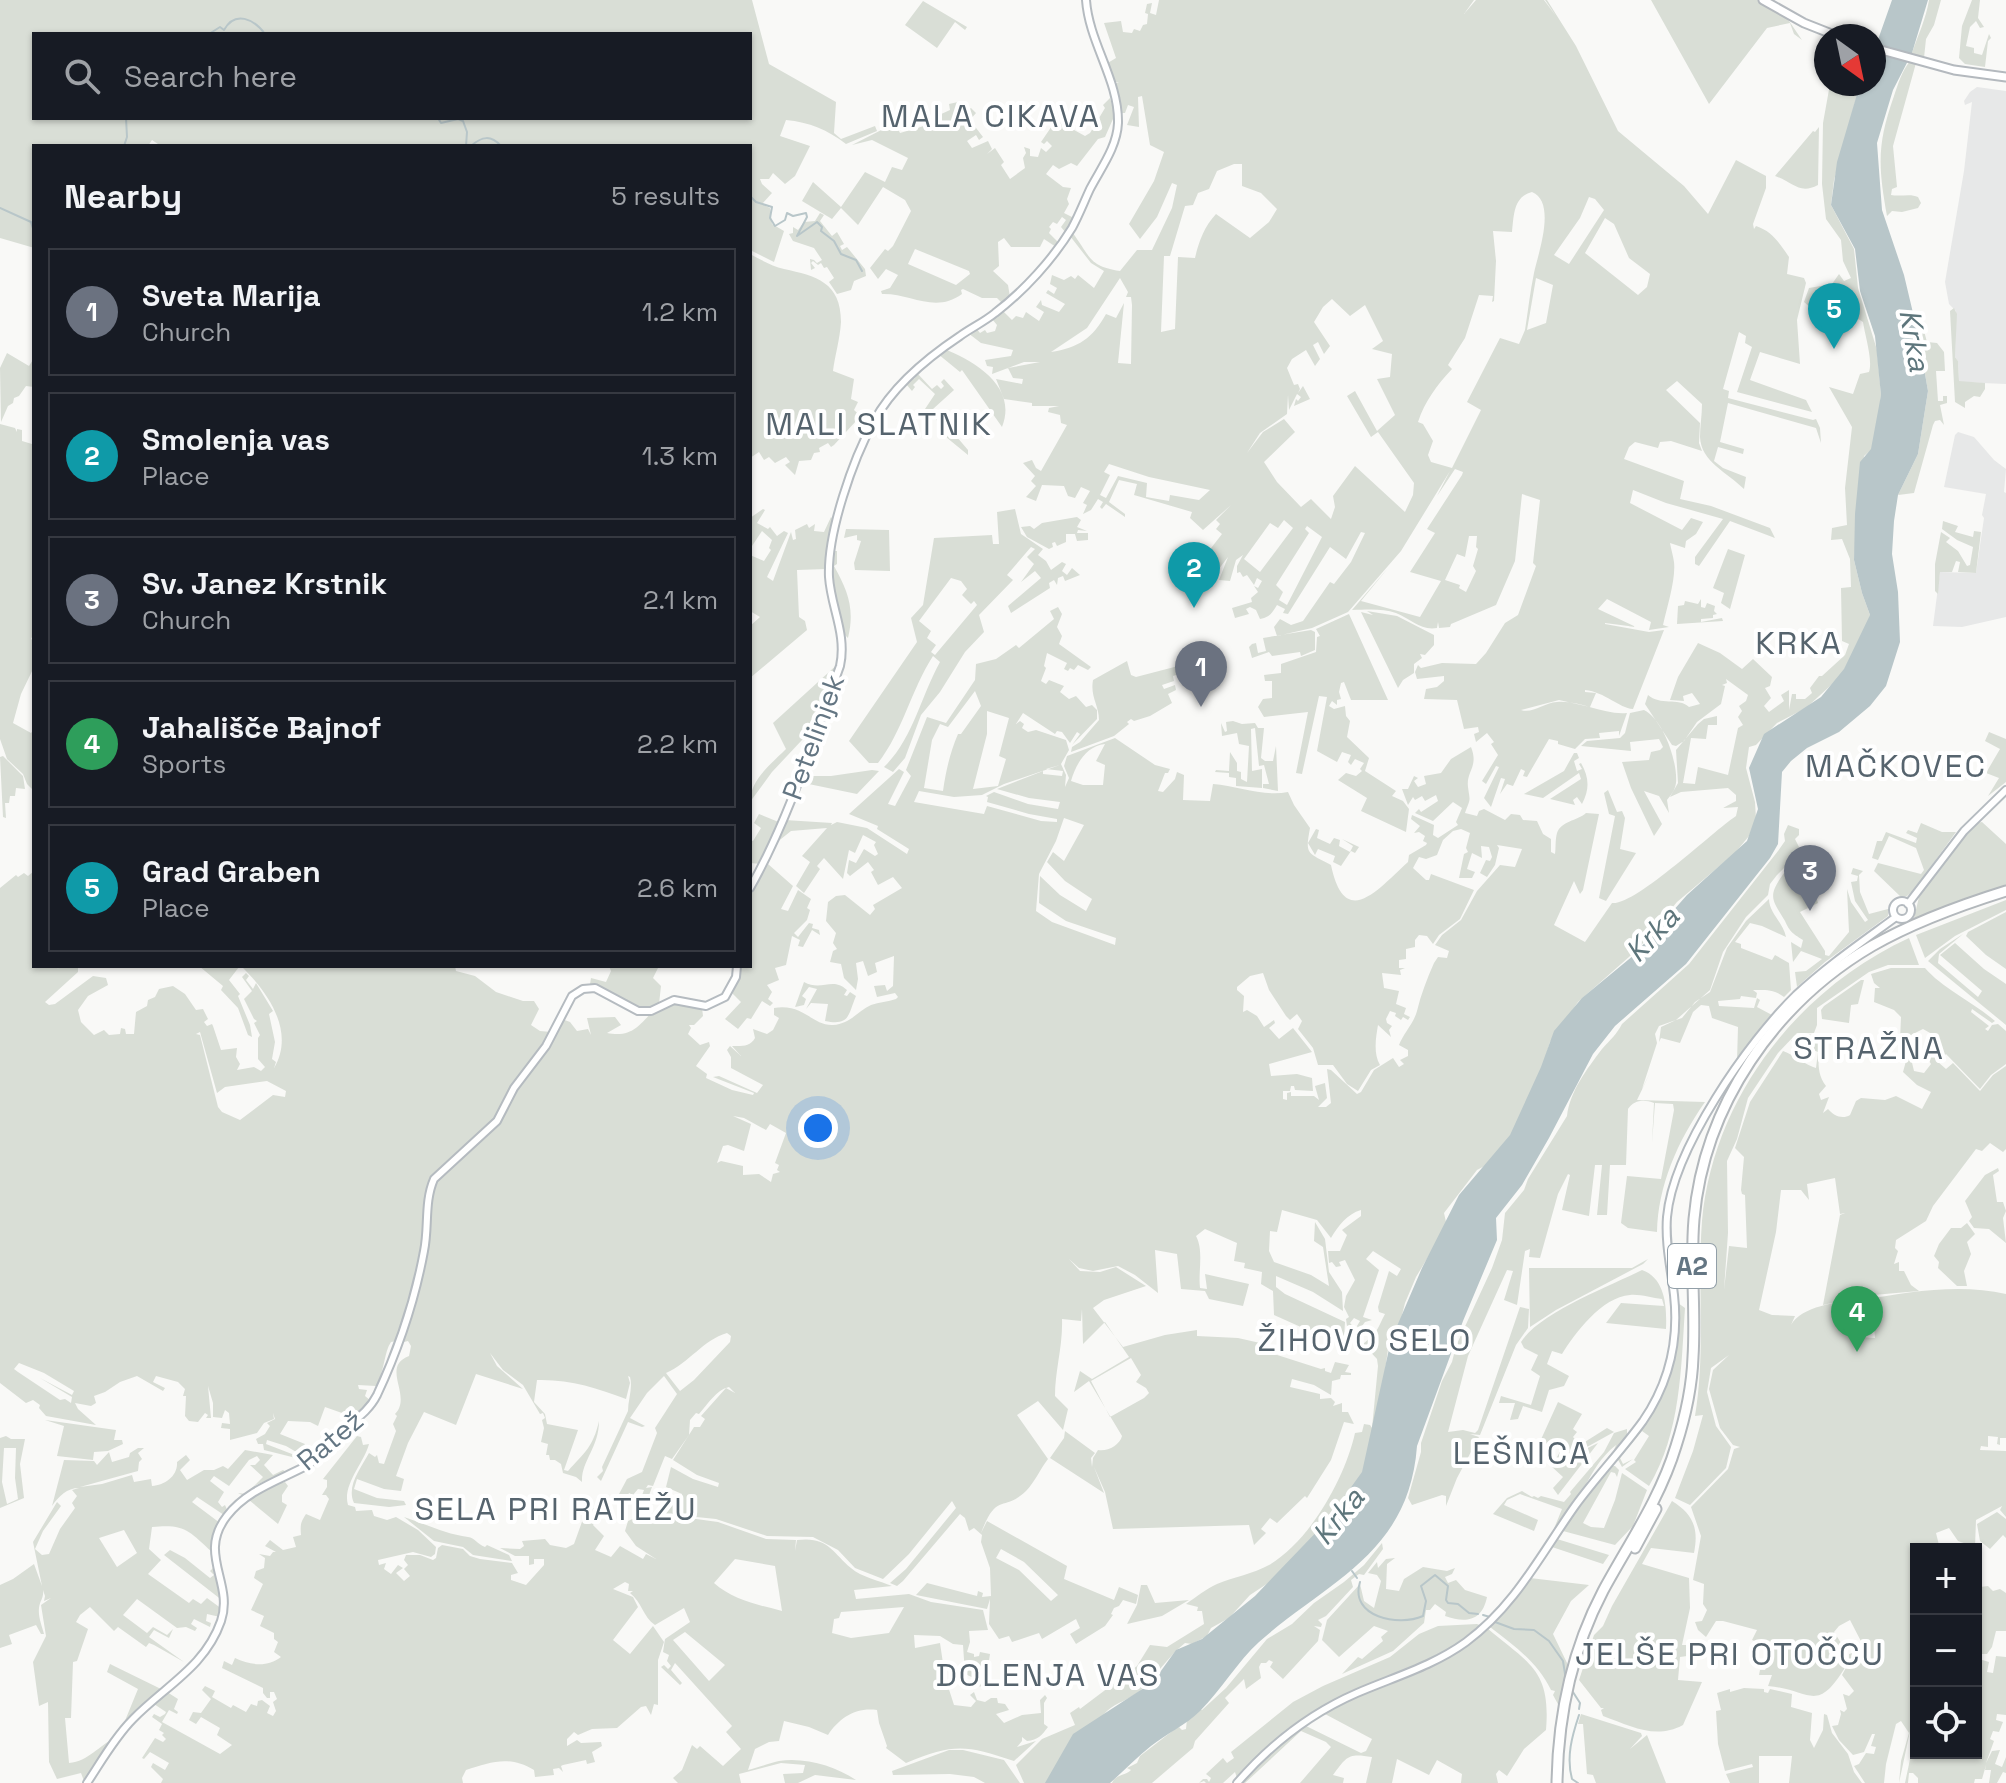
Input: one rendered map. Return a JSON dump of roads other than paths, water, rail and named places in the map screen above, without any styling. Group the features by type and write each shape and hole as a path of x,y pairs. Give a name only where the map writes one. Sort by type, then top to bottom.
{"highway":[{"name":"A2","path":"1557,1783 1562,1713 1569,1677 1589,1627 1659,1503 1680,1453 1689,1421 1699,1352 1700,1217 1710,1167 1731,1106 1754,1065 1788,1021 1827,984 1872,949 2006,893"},
{"name":"A2","path":"1563,1783 1565,1731 1571,1693 1589,1627"}],"main road":[{"name":"Petelinjek","path":"752,884 780,825 840,666 843,641 829,579 830,549 870,428 888,400 929,359 1000,310 1057,251 1073,226 1111,149 1118,127 1114,96 1092,33 1086,0"},
{"path":"1763,0 1814,27"},
{"path":"1886,51 1954,70 2006,77"},
{"path":"1908,904 1964,831 2006,790"},
{"path":"1901,901 1908,904 1911,909 1909,917 1896,917 1893,913 1895,905 1901,901"},
{"path":"1237,1783 1289,1733 1325,1709 1428,1664 1480,1631 1525,1582 1592,1483 1641,1424 1662,1388 1671,1361 1676,1324 1667,1243 1669,1202 1677,1171 1694,1136 1749,1051 1783,1009 1817,977 1896,917"},
{"name":"Ratež","path":"87,1783 133,1718 193,1666 210,1645 224,1609 224,1594 214,1554 218,1531 227,1516 263,1487 316,1460 373,1403 418,1282 427,1236 430,1189 434,1179 493,1126 509,1096 546,1046 565,1005 578,992 590,988 601,990 638,1011 651,1011 674,1000 706,1006 725,997 736,977 737,968"}],"water":[{"name":"Krka","path":"1892,0 1928,0 1912,53 1893,90 1877,143 1882,210 1904,275 1928,391 1918,454 1898,495 1894,521 1892,554 1898,592 1900,642 1886,686 1870,706 1839,732 1807,748 1782,772 1778,844 1770,858 1686,964 1615,1026 1593,1054 1522,1185 1496,1218 1497,1240 1417,1446 1411,1483 1399,1513 1382,1539 1338,1581 1259,1642 1194,1716 1151,1746 1110,1783 1045,1783 1073,1734 1153,1682 1176,1650 1202,1639 1255,1596 1326,1522 1362,1472 1391,1340 1422,1268 1459,1195 1510,1135 1554,1031 1582,998 1634,955 1687,895 1747,841 1758,809 1749,768 1764,734 1821,697 1844,669 1870,615 1854,560 1855,514 1860,462 1871,449 1881,395 1875,336 1860,291 1855,249 1831,205 1837,162 1856,96 1886,96 1886,24 1884,24"}],"waterway":[{"path":"212,32 220,27 224,30 228,24 239,19 256,24 263,32"},
{"path":"125,144 126,120"},
{"path":"439,120 441,123 454,120"},
{"path":"460,120 467,132 466,144"},
{"path":"474,144 486,138 499,144"},
{"path":"752,198 772,207 770,218 775,226 785,220 787,213 793,216 806,213 797,236 817,222 841,254 856,260 862,271"},
{"path":"0,208 31,222 32,225"},
{"name":"LEŠNICA","path":"1352,1571 1357,1578"},
{"name":"LEŠNICA","path":"1360,1582 1362,1604 1378,1616 1401,1620 1423,1616 1426,1601 1421,1586 1435,1575 1448,1586 1448,1603 1458,1604 1469,1613 1478,1614"},
{"name":"LEŠNICA","path":"1483,1615 1490,1617"},
{"name":"LEŠNICA","path":"1495,1622 1514,1629 1534,1630 1549,1641 1563,1661 1566,1680"},
{"name":"LEŠNICA","path":"1571,1689 1580,1703 1579,1709"},
{"name":"LEŠNICA","path":"1578,1783 1572,1779 1570,1755 1579,1715"}],"place":[{"name":"Grad Graben","path":"1834,349"},
{"name":"Smolenja vas","path":"1194,608"},
{"name":"Sveta Marija","path":"1201,707"},
{"name":"Sv. Janez Krstnik","path":"1810,911"},
{"name":"Jahališče Bajnof","path":"1857,1352"}],"district":[{"name":"MALA CIKAVA","path":"991,116"},
{"name":"MALI SLATNIK","path":"879,424"},
{"name":"KRKA","path":"1799,643"},
{"name":"MAČKOVEC","path":"1896,766"},
{"name":"STRAŽNA","path":"1869,1048"},
{"name":"ŽIHOVO SELO","path":"1365,1340"},
{"name":"LEŠNICA","path":"1522,1453"},
{"name":"SELA PRI RATEŽU","path":"556,1509"},
{"name":"JELŠE PRI OTOČCU","path":"1730,1654"},
{"name":"DOLENJA VAS","path":"1048,1675"}]}
